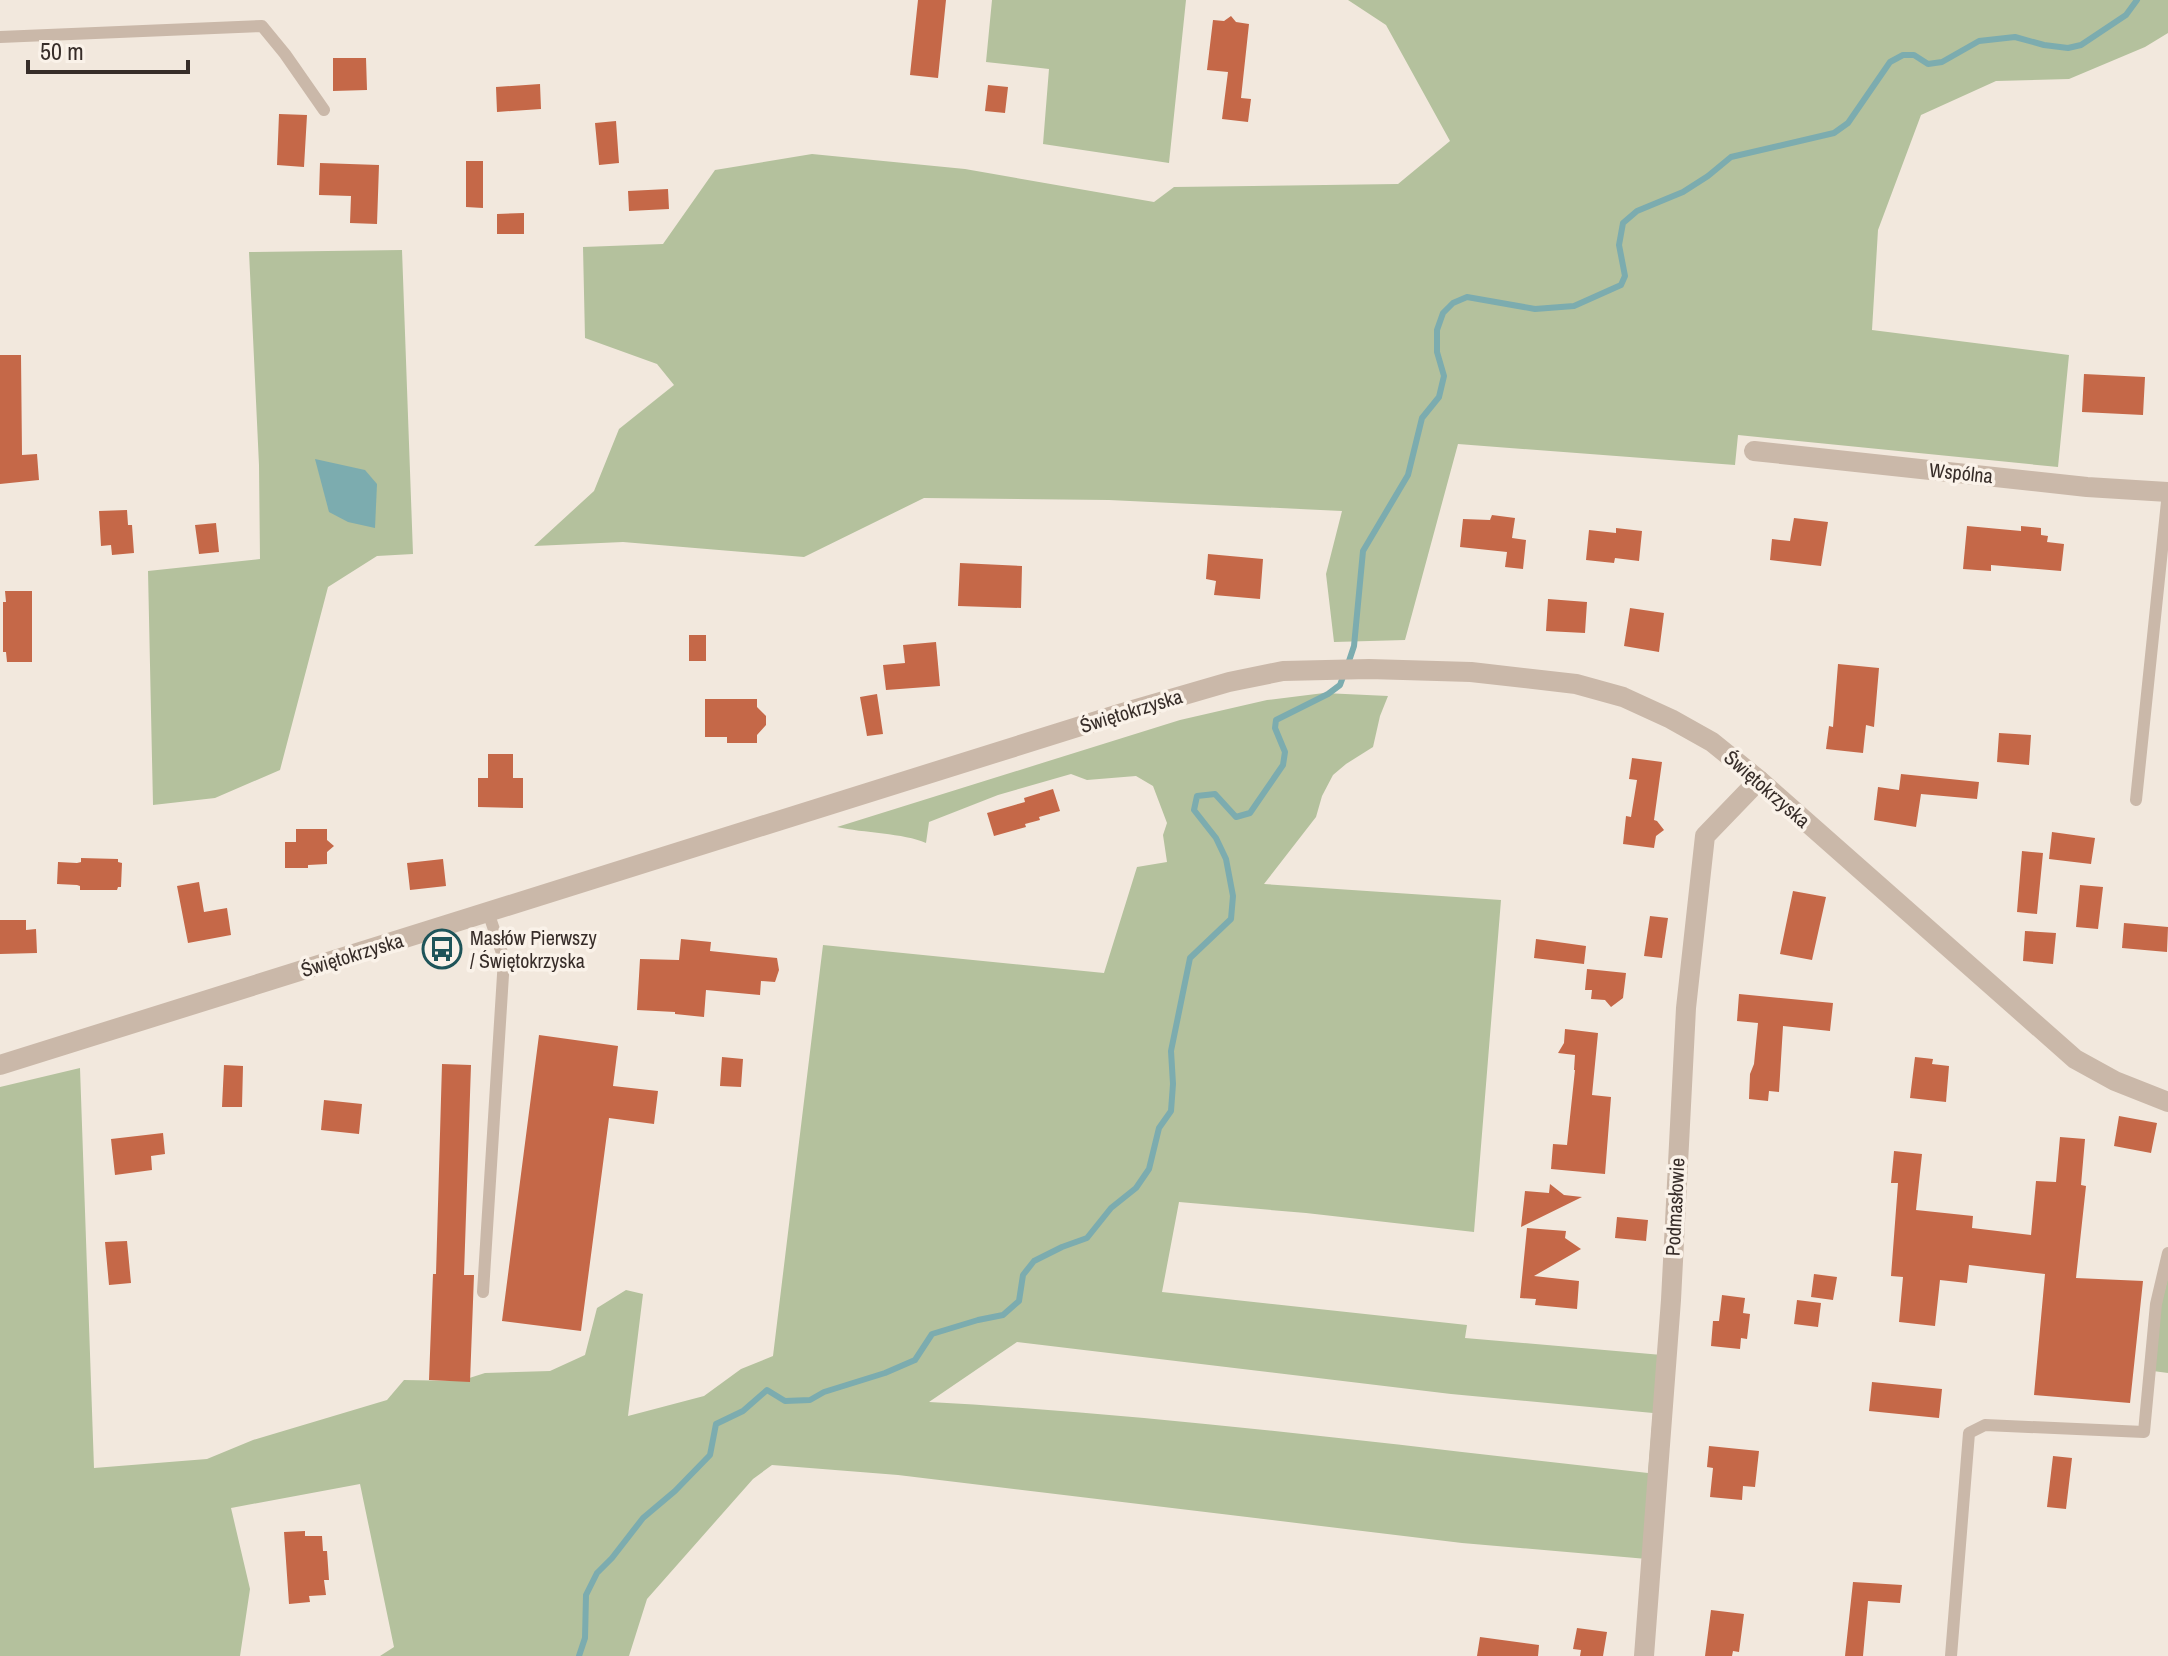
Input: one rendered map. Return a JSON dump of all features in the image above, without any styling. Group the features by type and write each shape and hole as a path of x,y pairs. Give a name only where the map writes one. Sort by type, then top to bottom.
{"street":[{"name":"Wspólna","path":"1754,451 2087,487 2168,492"},
{"name":"Świętokrzyska","path":"0,1065 1229,682 1283,671 1369,669 1471,672 1576,684 1623,697 1671,719 1712,742 1759,780 2075,1059 2115,1081 2168,1102"},
{"name":"Podmasłowie","path":"1644,1656 1671,1300 1686,1008 1705,836 1759,780"}],"lane":[{"path":"0,37 262,26 324,110"},
{"path":"2136,800 2168,492"},
{"path":"483,1292 504,959 488,912"},
{"path":"1951,1656 1969,1433 1985,1425 2144,1432 2156,1304 2168,1253"}],"green space":[{"path":"992,0 1186,0 1169,163 1043,144 1049,69 986,62"},
{"path":"1348,0 2168,0 2168,33 2145,47 2069,79 1996,81 1921,115 1878,230 1872,330 2069,355 2058,467 1738,435 1735,465 1458,444 1405,640 1334,642 1326,574 1342,511 1109,500 924,498 804,557 623,542 534,546 594,491 619,429 674,385 657,364 585,338 583,247 663,244 715,170 812,154 965,169 1154,202 1174,187 1398,184 1450,141 1386,25"},
{"path":"402,250 413,554 377,556 328,587 280,770 215,798 153,805 148,571 260,559 249,252"},
{"path":"1324,693 1388,696 1373,747 1333,775 1316,817 1264,884 1501,900 1474,1232 1179,1202 1162,1292 1467,1325 1465,1338 1662,1355 1647,1559 1462,1543 898,1475 772,1465 753,1479 647,1599 629,1656 380,1656 394,1647 360,1484 231,1508 250,1589 240,1656 0,1656 0,1087 80,1068 94,1468 207,1459 253,1440 387,1400 404,1380 460,1381 485,1373 550,1371 585,1355 597,1308 626,1290 643,1294 628,1416 704,1396 741,1369 773,1356 823,945 1104,973 1137,867 1167,862 1163,835 1167,823 1153,786 1136,776 1087,780 1071,774 998,795 929,822 926,843 837,827 1180,720 1267,700","holes":["1017,1342 1451,1394 1653,1413 1648,1473 1199,1423 929,1402"]},
{"path":"2168,1277 2168,1373 2153,1371 2161,1305"}],"water":[{"path":"315,459 365,470 377,484 375,528 348,522 329,512"}],"building":[{"path":"918,0 946,0 938,78 910,75"},
{"path":"1231,16 1236,22 1249,24 1241,98 1251,99 1248,122 1222,119 1228,72 1207,70 1213,20 1224,21"},
{"path":"333,58 366,58 367,90 333,91"},
{"path":"540,84 541,109 497,112 496,87"},
{"path":"988,85 1008,87 1005,113 985,111"},
{"path":"279,114 307,115 304,167 277,165"},
{"path":"616,121 619,163 599,165 595,123"},
{"path":"466,161 483,161 483,208 466,207"},
{"path":"320,163 379,165 377,224 350,223 351,196 319,195"},
{"path":"668,189 669,209 629,211 628,191"},
{"path":"524,213 524,234 497,234 497,214"},
{"path":"0,355 21,355 22,455 37,454 39,480 0,484"},
{"path":"2084,374 2145,377 2143,415 2082,412"},
{"path":"127,510 128,525 132,525 134,553 112,555 111,545 101,546 99,511"},
{"path":"1492,515 1515,518 1512,538 1526,540 1523,569 1505,567 1507,552 1460,547 1463,519 1490,520"},
{"path":"1794,518 1828,522 1821,566 1770,560 1772,539 1790,541"},
{"path":"216,523 219,552 199,554 195,525"},
{"path":"1967,526 2021,531 2021,526 2041,528 2041,535 2048,536 2047,542 2064,544 2061,571 1991,565 1991,571 1963,569"},
{"path":"1616,528 1642,531 1639,561 1615,558 1614,563 1586,560 1589,530 1616,533"},
{"path":"1208,554 1263,559 1260,599 1214,595 1216,581 1206,579"},
{"path":"960,563 1022,566 1021,608 958,606"},
{"path":"5,591 32,591 32,662 7,662 6,652 3,652"},
{"path":"1548,599 1587,602 1585,633 1546,631"},
{"path":"1630,608 1664,613 1659,652 1624,646"},
{"path":"689,635 706,635 706,661 689,661"},
{"path":"936,642 940,686 886,690 883,665 905,663 903,645"},
{"path":"1838,664 1879,668 1874,727 1866,725 1863,753 1826,749 1829,726 1833,727"},
{"path":"877,694 883,734 867,736 860,697"},
{"path":"705,699 757,699 757,707 766,716 766,725 757,735 757,743 727,743 727,737 705,737"},
{"path":"1999,733 2031,735 2029,765 1997,762"},
{"path":"488,754 513,754 513,778 523,778 523,808 478,807 478,778 488,778"},
{"path":"1632,758 1662,762 1654,820 1664,830 1656,836 1654,848 1623,844 1626,816 1631,817 1637,780 1629,779"},
{"path":"1901,774 1979,782 1977,799 1921,794 1916,827 1874,820 1878,787 1899,790"},
{"path":"1053,789 1060,811 1039,817 1040,820 1025,824 1026,827 994,836 987,813 1025,802 1024,798"},
{"path":"296,829 327,829 327,840 334,846 327,852 327,864 285,868 285,842 296,842"},
{"path":"2052,832 2095,838 2091,864 2049,859"},
{"path":"2022,851 2043,853 2037,914 2017,912"},
{"path":"81,858 118,859 122,863 121,887 117,890 80,890 77,885 57,884 58,862 77,863 81,862"},
{"path":"443,859 446,886 410,890 407,863"},
{"path":"199,882 204,912 227,908 231,935 188,943 177,886"},
{"path":"2080,885 2103,887 2098,929 2076,927"},
{"path":"1793,891 1826,897 1812,960 1780,954"},
{"path":"1650,916 1668,918 1662,958 1644,956"},
{"path":"0,920 26,920 26,930 36,929 37,953 0,954"},
{"path":"2124,923 2168,927 2167,952 2122,948"},
{"path":"2025,931 2056,933 2053,964 2023,961"},
{"path":"681,939 711,942 710,951 777,958 779,970 775,982 761,981 760,995 706,990 704,1017 637,1010 640,959 679,960"},
{"path":"1536,939 1586,946 1584,964 1534,958"},
{"path":"1587,969 1626,973 1623,998 1611,1007 1605,1000 1591,999 1592,990 1585,990"},
{"path":"1739,994 1833,1003 1830,1031 1783,1026 1779,1092 1769,1091 1768,1101 1749,1099 1758,1023 1737,1021"},
{"path":"1565,1029 1598,1033 1592,1095 1611,1097 1605,1174 1551,1169 1553,1144 1567,1145 1575,1070 1575,1055 1558,1053 1564,1043"},
{"path":"539,1035 618,1046 613,1086 658,1091 654,1124 609,1118 581,1331 502,1321"},
{"path":"722,1057 743,1059 741,1087 720,1086"},
{"path":"1915,1057 1933,1059 1932,1064 1949,1066 1946,1102 1910,1098"},
{"path":"442,1064 471,1065 464,1275 474,1275 470,1382 429,1380 433,1274 436,1274"},
{"path":"224,1065 243,1066 242,1107 222,1107"},
{"path":"324,1100 362,1104 359,1134 321,1130"},
{"path":"2119,1116 2157,1123 2151,1153 2114,1146"},
{"path":"163,1133 165,1154 151,1156 152,1170 115,1175 111,1139"},
{"path":"2060,1137 2085,1139 2081,1185 2086,1186 2076,1278 2143,1281 2130,1403 2034,1395 2045,1274 1969,1265 1967,1283 1940,1280 1935,1326 1899,1322 1903,1277 1891,1276 1898,1183 1891,1183 1894,1151 1922,1154 1916,1210 1973,1216 1972,1228 2031,1235 2036,1181 2056,1182"},
{"path":"1550,1184 1564,1195 1582,1197 1521,1227 1525,1191 1549,1193"},
{"path":"1617,1217 1648,1220 1646,1241 1615,1238"},
{"path":"1527,1228 1566,1231 1565,1238 1581,1249 1534,1276 1579,1281 1577,1309 1535,1305 1536,1299 1520,1298"},
{"path":"127,1241 131,1283 109,1285 105,1242"},
{"path":"1814,1274 1837,1277 1833,1300 1811,1297"},
{"path":"1722,1295 1745,1298 1743,1313 1750,1314 1747,1339 1741,1338 1740,1349 1711,1346 1713,1321 1719,1321"},
{"path":"1797,1300 1821,1303 1818,1327 1794,1324"},
{"path":"1872,1382 1942,1389 1939,1418 1869,1411"},
{"path":"1709,1446 1759,1451 1755,1487 1743,1486 1742,1500 1710,1497 1713,1468 1707,1467"},
{"path":"2053,1456 2072,1458 2066,1509 2047,1507"},
{"path":"305,1531 305,1536 322,1536 323,1551 327,1551 329,1580 324,1580 326,1595 309,1596 310,1602 289,1604 284,1532"},
{"path":"1853,1582 1902,1585 1900,1603 1868,1601 1863,1656 1845,1656"},
{"path":"1711,1610 1744,1614 1739,1652 1733,1651 1732,1656 1705,1656"},
{"path":"1577,1628 1607,1632 1603,1656 1580,1656 1581,1650 1573,1649"},
{"path":"1480,1637 1539,1645 1538,1656 1477,1656"}],"waterway":[{"path":"1348,664 1354,646 1363,551 1408,475 1422,418 1439,397 1444,376 1437,352 1437,330 1443,313 1453,303 1467,297 1535,309 1574,306 1621,285 1625,276 1619,245 1623,223 1637,211 1683,192 1731,157 1834,133 1848,123 1890,62 1903,55 1914,55 1928,64 1942,62 1979,41 2015,37 2068,48 2081,45 2126,15 2137,0"},
{"path":"579,1656 585,1638 586,1595 597,1573 643,1518 710,1455 716,1424 743,1411 767,1390 785,1401 810,1400 824,1392 915,1360 932,1334 1003,1315 1019,1301 1023,1275 1034,1261 1087,1238 1111,1208 1136,1188 1149,1169 1159,1128 1171,1111 1171,1051 1190,958 1231,919 1233,896 1226,859 1216,838 1194,810 1197,796 1215,794 1236,817 1250,813 1283,765 1285,752 1275,728 1276,720 1328,694 1340,685 1344,674"}],"place":[{"name":"Masłów Pierwszy / Świętokrzyska","path":"442,949"}]}
